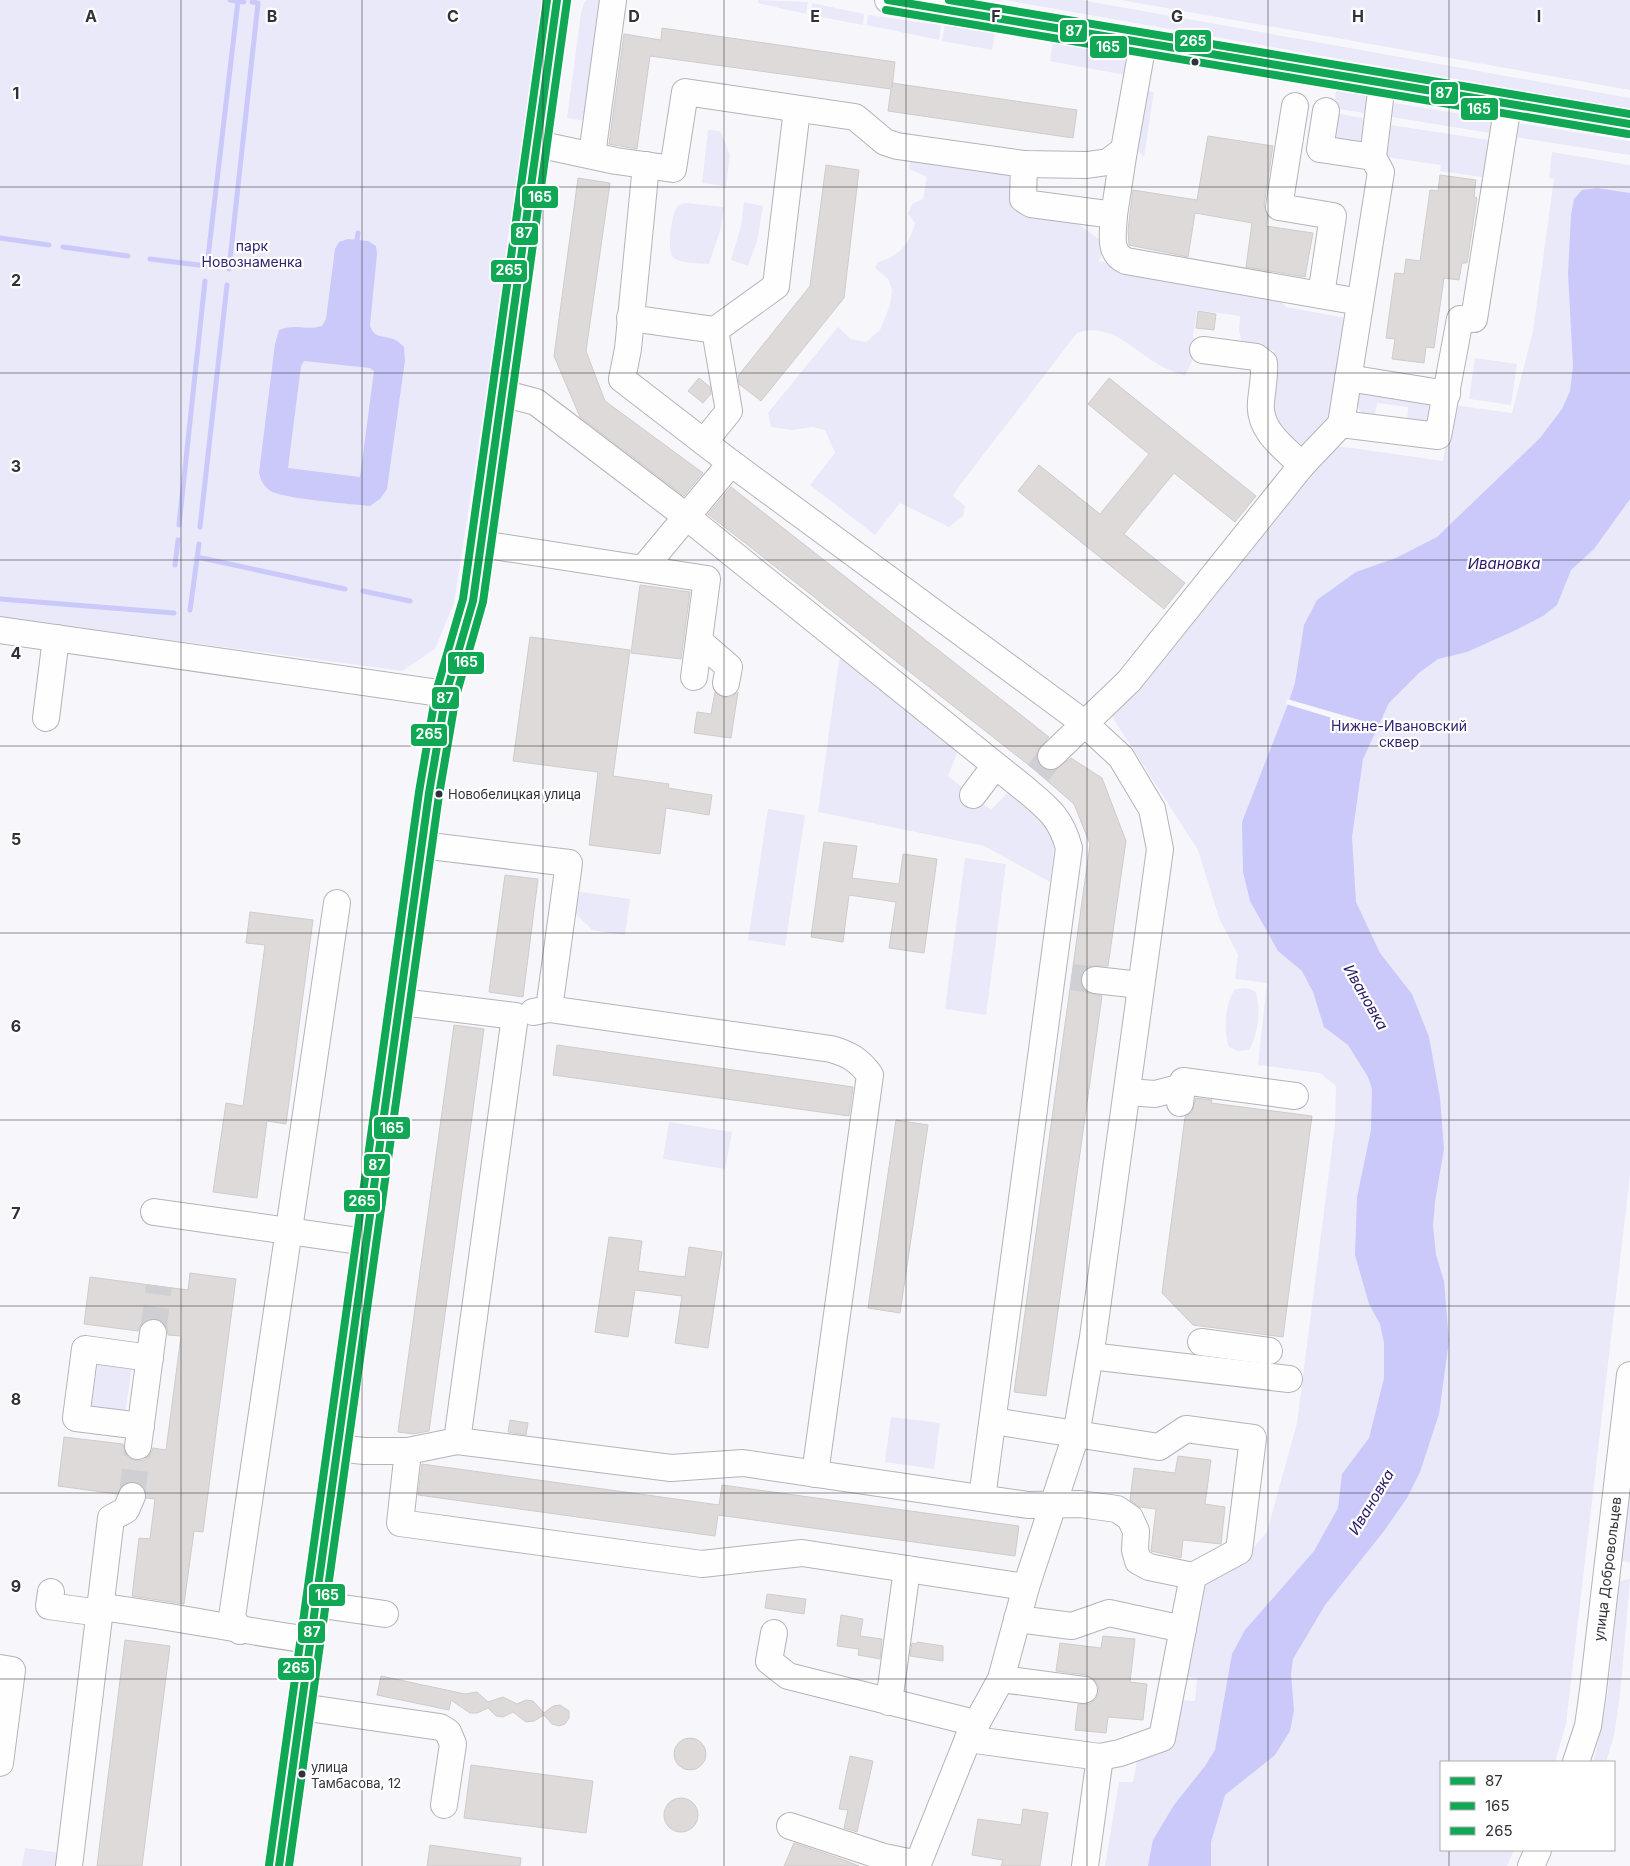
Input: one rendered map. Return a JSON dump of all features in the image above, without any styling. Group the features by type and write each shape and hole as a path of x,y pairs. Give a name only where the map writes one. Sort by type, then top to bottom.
{"street":[{"path":"279,1866 422,845 446,694 472,601 557,0"},
{"path":"592,155 613,0"},
{"path":"888,0 1630,124"},
{"path":"1143,43 1114,215 1113,249 1118,258 1126,262 1360,302"},
{"path":"1038,773 1084,723 1129,681 1302,465 1340,424 1381,172 1373,157 1382,83"},
{"path":"537,144 672,169 685,92 855,117 885,142 897,146 1024,164 1087,165 1108,162 1124,150"},
{"path":"1340,424 1438,436 1460,320 1474,319 1508,104"},
{"path":"1295,106 1279,207 1333,216 1321,295"},
{"path":"630,318 715,330 776,286 797,109"},
{"path":"1326,111 1320,149 1373,157"},
{"path":"1024,164 1023,199 1031,204 1114,215"},
{"path":"646,165 622,378 731,463 1084,723 1121,757 1152,809 1160,849 1090,1356 1076,1435 1026,1587 1000,1679 972,1728 917,1865 882,1861 790,1826"},
{"path":"704,442 729,411 715,330"},
{"path":"1203,350 1256,357 1264,363 1260,403 1265,425 1273,438 1302,465"},
{"path":"1348,378 1447,394"},
{"path":"502,393 536,402 687,517 995,766 1038,773"},
{"path":"643,569 731,463"},
{"path":"481,544 707,578 694,677"},
{"path":"0,630 446,694"},
{"path":"46,718 56,638"},
{"path":"698,641 729,667 726,683"},
{"path":"973,795 995,766"},
{"path":"982,1498 992,1421 1073,977 1070,848 1064,828 1052,811 1038,773"},
{"path":"422,845 569,863 549,1009"},
{"path":"240,1631 232,1616 337,903"},
{"path":"1073,977 1140,985"},
{"path":"401,1002 515,1016 549,1009 831,1049 848,1054 861,1063 870,1075 815,1474"},
{"path":"456,1441 515,1016"},
{"path":"1126,1092 1181,1095 1183,1081 1295,1096"},
{"path":"154,1212 366,1242"},
{"path":"150,1358 85,1350 76,1418 139,1436 150,1358 153,1333"},
{"path":"1201,1342 1270,1351"},
{"path":"1090,1356 1289,1379"},
{"name":"улица Добровольцев","path":"1576,1761 1588,1726 1619,1573 1630,1375"},
{"path":"337,1448 364,1451 408,1451 456,1441 672,1468 743,1463 1028,1504 1080,1504 1117,1509 1130,1518 1136,1531 1135,1550 1138,1561 1149,1568 1193,1576 1239,1551 1253,1438 1186,1429 1159,1448 992,1421"},
{"path":"408,1451 400,1523 702,1564 802,1553 1026,1587"},
{"path":"69,1866 111,1518 126,1510 132,1496"},
{"path":"889,1702 907,1568"},
{"path":"774,1633 768,1661 788,1676 889,1702 972,1728 1100,1757 1120,1753 1162,1738 1193,1576"},
{"path":"51,1592 49,1606 100,1613 109,1608 188,1619 240,1631 310,1640"},
{"path":"315,1604 385,1614"},
{"path":"1017,1619 1072,1626 1109,1613 1183,1629"},
{"path":"0,1668 12,1670 0,1763"},
{"path":"1000,1679 1084,1690"},
{"path":"301,1707 440,1727 448,1732 453,1744 444,1805"},
{"path":"1085,1866 1100,1757"},
{"path":"1531,1866 1538,1851"}],"green space":[{"name":"парк Новознаменка","path":"0,0 543,0 503,288 454,603 435,649 402,671 0,617"},
{"path":"587,0 608,0 593,122 567,118 581,13"},
{"path":"758,0 808,2 806,14 758,3"},
{"path":"1005,0 1081,0 1630,98 1630,110"},
{"path":"1121,0 1630,0 1630,90"},
{"path":"812,3 864,14 863,25 811,15"},
{"path":"868,15 941,25 939,40 867,25"},
{"path":"945,25 995,32 992,50 942,41"},
{"path":"1053,42 1120,54 1126,61 1125,75 1050,61"},
{"path":"1138,90 1154,92 1144,157 1130,143"},
{"path":"1336,90 1367,95 1364,113 1334,108"},
{"path":"1394,103 1499,120 1496,134 1392,117"},
{"path":"1333,113 1364,118 1360,144 1329,139"},
{"path":"1517,123 1630,141 1630,155 1515,137"},
{"path":"1391,125 1495,141 1489,178 1440,171 1441,165 1386,157"},
{"path":"708,130 720,131 730,155 726,186 702,183"},
{"name":"Нижне-Ивановский сквер","path":"1552,152 1630,165 1630,1175 1566,1724 1555,1761 1440,1761 1440,1851 1514,1851 1507,1866 1105,1866 1119,1782 1133,1782 1137,1760 1177,1700 1195,1701 1197,1678 1182,1676 1203,1584 1243,1559 1267,1532 1297,1423 1335,1125 1336,1086 1320,1073 1258,1065 1267,983 1235,979 1238,955 1219,918 1198,850 1111,715 1284,502 1338,446 1443,461 1452,405 1512,413 1533,331 1554,179 1549,178"},
{"path":"910,153 1012,168 1011,204 1017,211 1073,220 1100,240 1102,254 1099,261 1277,294 1286,307 1346,318 1333,426 1307,457 1291,444 1268,403 1274,350 1243,344 1239,331 1240,316 1197,310 1193,336 1197,350 1185,376 1159,365 1119,338 1109,334 1099,331 1077,333 953,496 965,506 963,516 949,527 900,503 875,535 810,485 835,453 825,430 813,427 792,430 771,427 768,413 838,327 851,339 866,342 880,330 890,305 892,290 888,279 875,268 878,262 892,257 907,243 915,223 908,214 912,204 923,199 927,177 909,169"},
{"path":"744,202 763,206 757,241 748,266 731,260 741,226"},
{"path":"686,203 724,207 721,228 709,264 681,261 672,255 670,233 673,216 678,206"},
{"path":"1475,358 1517,364 1511,405 1469,399"},
{"path":"1358,392 1434,400 1434,422 1407,422 1408,407 1377,403 1375,415 1362,413 1356,404"},
{"path":"847,656 960,746 948,776 991,810 1012,788 1049,817 1055,840 1050,882 984,846 818,812 839,660"},
{"path":"768,809 805,815 785,946 748,940"},
{"path":"965,858 1006,864 986,1015 945,1009"},
{"path":"574,891 630,899 625,935 592,930 572,910"},
{"path":"1246,988 1255,991 1259,1013 1258,1021 1255,1037 1249,1050 1238,1051 1229,1047 1227,1041 1227,1010 1235,989"},
{"path":"669,1122 732,1132 725,1169 663,1159"},
{"path":"98,1362 132,1367 125,1414 91,1409"},
{"path":"891,1417 940,1423 934,1469 885,1462"},
{"path":"1630,1484 1630,1563 1621,1560"},
{"path":"1630,1579 1620,1696 1614,1736 1606,1761 1593,1761 1607,1695 1619,1581"},
{"path":"25,1848 61,1853 59,1866 22,1866"}],"water":[{"name":"Ивановка","path":"1597,188 1630,193 1630,499 1594,549 1571,570 1557,605 1543,616 1516,630 1467,652 1438,659 1420,672 1389,703 1363,759 1352,837 1356,902 1380,953 1412,994 1429,1037 1440,1098 1444,1149 1433,1225 1436,1255 1444,1281 1449,1341 1439,1414 1420,1472 1407,1498 1384,1531 1325,1605 1293,1659 1291,1674 1294,1710 1290,1731 1275,1755 1225,1795 1211,1842 1211,1866 1148,1866 1153,1840 1174,1805 1205,1766 1215,1750 1232,1654 1245,1630 1314,1551 1338,1508 1342,1474 1369,1438 1384,1378 1384,1343 1380,1324 1369,1304 1355,1255 1357,1197 1371,1130 1372,1089 1368,1077 1348,1045 1324,1027 1313,992 1302,971 1278,951 1250,901 1243,872 1242,822 1288,704 1295,683 1304,625 1317,600 1356,572 1396,558 1437,537 1540,438 1562,409 1570,391 1573,366 1568,274 1571,215 1574,199 1582,190"},
{"path":"348,239 368,241 376,246 377,254 370,325 376,335 399,342 404,347 405,360 387,489 380,499 370,506 301,498 276,493 265,486 259,473 275,344 279,330 291,327 311,328 322,326 326,319 335,249 339,242","holes":["304,361 370,368 374,371 360,477 288,468 301,366"]}],"pier":[{"path":"1287,699 1380,726 1378,732 1286,704"}],"building":[{"path":"662,28 895,62 893,83 1077,110 1073,138 888,111 891,89 650,56 637,149 609,144 624,34 661,40"},
{"path":"1208,136 1273,146 1264,205 1268,216 1266,226 1313,233 1305,277 1246,267 1252,223 1195,213 1188,257 1129,245 1128,230 1133,190 1197,200"},
{"path":"826,165 859,170 844,298 761,401 739,384 738,376 810,286"},
{"path":"1440,175 1476,180 1474,197 1477,198 1467,263 1462,263 1459,280 1444,278 1434,348 1426,347 1424,363 1392,359 1395,339 1386,338 1395,273 1404,274 1406,259 1420,261 1430,190 1438,191"},
{"path":"578,178 610,183 586,351 605,401 703,473 684,496 580,417 554,356"},
{"path":"1198,311 1216,314 1214,330 1196,328"},
{"path":"699,378 710,387 711,394 703,403 688,391"},
{"path":"1109,378 1256,496 1235,522 1174,473 1124,534 1185,583 1164,609 1018,491 1039,465 1100,514 1149,454 1088,404"},
{"path":"731,487 1049,737 1037,752 1037,760 1041,767 1047,770 1055,770 1071,758 1102,778 1126,841 1108,966 1089,966 1083,971 1080,978 1081,986 1086,992 1102,996 1046,1396 1014,1392 1090,844 1074,804 1030,766 708,514"},
{"path":"640,585 690,592 681,659 631,653"},
{"path":"530,637 630,650 613,776 669,784 668,788 712,795 709,815 666,808 660,854 589,845 598,772 513,761"},
{"path":"715,692 724,698 731,697 738,692 731,738 694,733 697,712 711,714"},
{"path":"824,842 857,846 852,878 899,884 903,854 937,859 924,953 889,948 896,902 849,895 843,942 811,937"},
{"path":"505,875 538,879 523,997 489,992"},
{"path":"250,912 313,920 286,1124 267,1121 257,1198 213,1192 226,1103 243,1106 265,945 246,943"},
{"path":"454,1025 484,1029 429,1431 414,1434 398,1432"},
{"path":"557,1045 853,1087 849,1116 553,1075"},
{"path":"1196,1098 1212,1100 1211,1103 1312,1116 1283,1337 1193,1325 1162,1293 1185,1117 1192,1112"},
{"path":"896,1120 928,1125 900,1313 868,1308"},
{"path":"609,1237 642,1241 638,1271 685,1277 689,1247 722,1252 708,1348 675,1343 682,1296 635,1290 628,1337 595,1332"},
{"path":"190,1273 236,1279 203,1532 194,1531 184,1604 132,1596 139,1538 150,1539 155,1499 146,1498 144,1487 137,1482 130,1481 123,1484 117,1494 58,1486 64,1437 123,1444 124,1452 129,1458 137,1461 144,1460 150,1455 153,1448 166,1450 181,1336 168,1335 167,1327 162,1321 154,1318 147,1319 141,1324 138,1331 84,1324 90,1277 188,1290"},
{"path":"510,1420 528,1423 526,1435 508,1432"},
{"path":"1178,1456 1211,1460 1205,1504 1225,1507 1221,1544 1183,1540 1181,1558 1151,1551 1156,1509 1139,1507 1130,1500 1134,1468 1175,1473"},
{"path":"422,1464 719,1505 722,1485 1019,1526 1015,1556 718,1515 715,1536 418,1495"},
{"path":"767,1594 806,1599 804,1614 765,1608"},
{"path":"841,1615 863,1619 860,1636 882,1639 880,1659 858,1655 859,1649 837,1646"},
{"path":"1103,1636 1135,1639 1130,1682 1147,1684 1143,1720 1108,1717 1106,1733 1075,1730 1078,1704 1089,1704 1096,1699 1099,1692 1098,1685 1093,1678 1086,1675 1056,1671 1060,1643 1101,1648"},
{"path":"125,1640 170,1646 142,1866 97,1866"},
{"path":"917,1642 943,1646 943,1661 910,1656 912,1643 917,1644"},
{"path":"381,1676 465,1694 477,1692 488,1702 503,1697 517,1704 526,1700 533,1701 544,1713 553,1706 560,1705 569,1711 569,1718 565,1724 559,1726 552,1724 544,1715 534,1721 526,1722 513,1712 503,1717 496,1716 488,1708 477,1713 470,1713 451,1700 449,1710 377,1695"},
{"path":"690,1738 696,1739 701,1743 705,1748 705,1760 701,1765 696,1769 690,1770 684,1769 679,1765 675,1760 674,1754 675,1748 679,1743 684,1739"},
{"path":"850,1756 873,1761 857,1832 844,1828 848,1810 839,1809"},
{"path":"471,1765 593,1781 586,1833 464,1818"},
{"path":"681,1798 688,1799 693,1803 697,1808 697,1822 693,1827 688,1831 681,1832 674,1831 669,1827 665,1822 664,1815 665,1808 669,1803 674,1799"},
{"path":"1023,1809 1048,1813 1040,1866 1001,1866 1003,1860 972,1855 978,1819 1021,1825"},
{"path":"794,1843 844,1860 859,1866 784,1866"},
{"path":"430,1845 521,1858 520,1866 427,1866"}],"waterway":[{"path":"230,0 244,2"},
{"path":"150,259 207,266 238,1"},
{"path":"229,269 258,3 252,2"},
{"path":"357,240 358,233"},
{"path":"0,238 49,245"},
{"path":"63,247 128,256"},
{"path":"179,525 205,281"},
{"path":"200,527 227,285"},
{"path":"175,565 178,540"},
{"path":"190,610 199,544"},
{"path":"197,557 345,589"},
{"path":"363,591 410,601"},
{"path":"0,599 174,613"}],"tunnel":[{"path":"1038,773 1051,756"},
{"path":"1072,977 1095,980"},
{"path":"153,1333 159,1286"},
{"path":"132,1496 138,1446"}],"transit line":[{"name":"265","path":"269,1865 419,792 436,692 463,599 547,0"},
{"name":"87","path":"279,1866 429,793 446,694 473,601 557,0"},
{"name":"87","path":"888,0 1630,124"},
{"name":"265","path":"949,0 1630,114"},
{"name":"165","path":"289,1866 439,795 456,696 483,602 567,1"},
{"name":"165","path":"886,10 1628,134"}],"place":[{"name":"Новобелицкая улица","path":"439,794"},
{"name":"улица Тамбасова, 12","path":"302,1774"}]}
